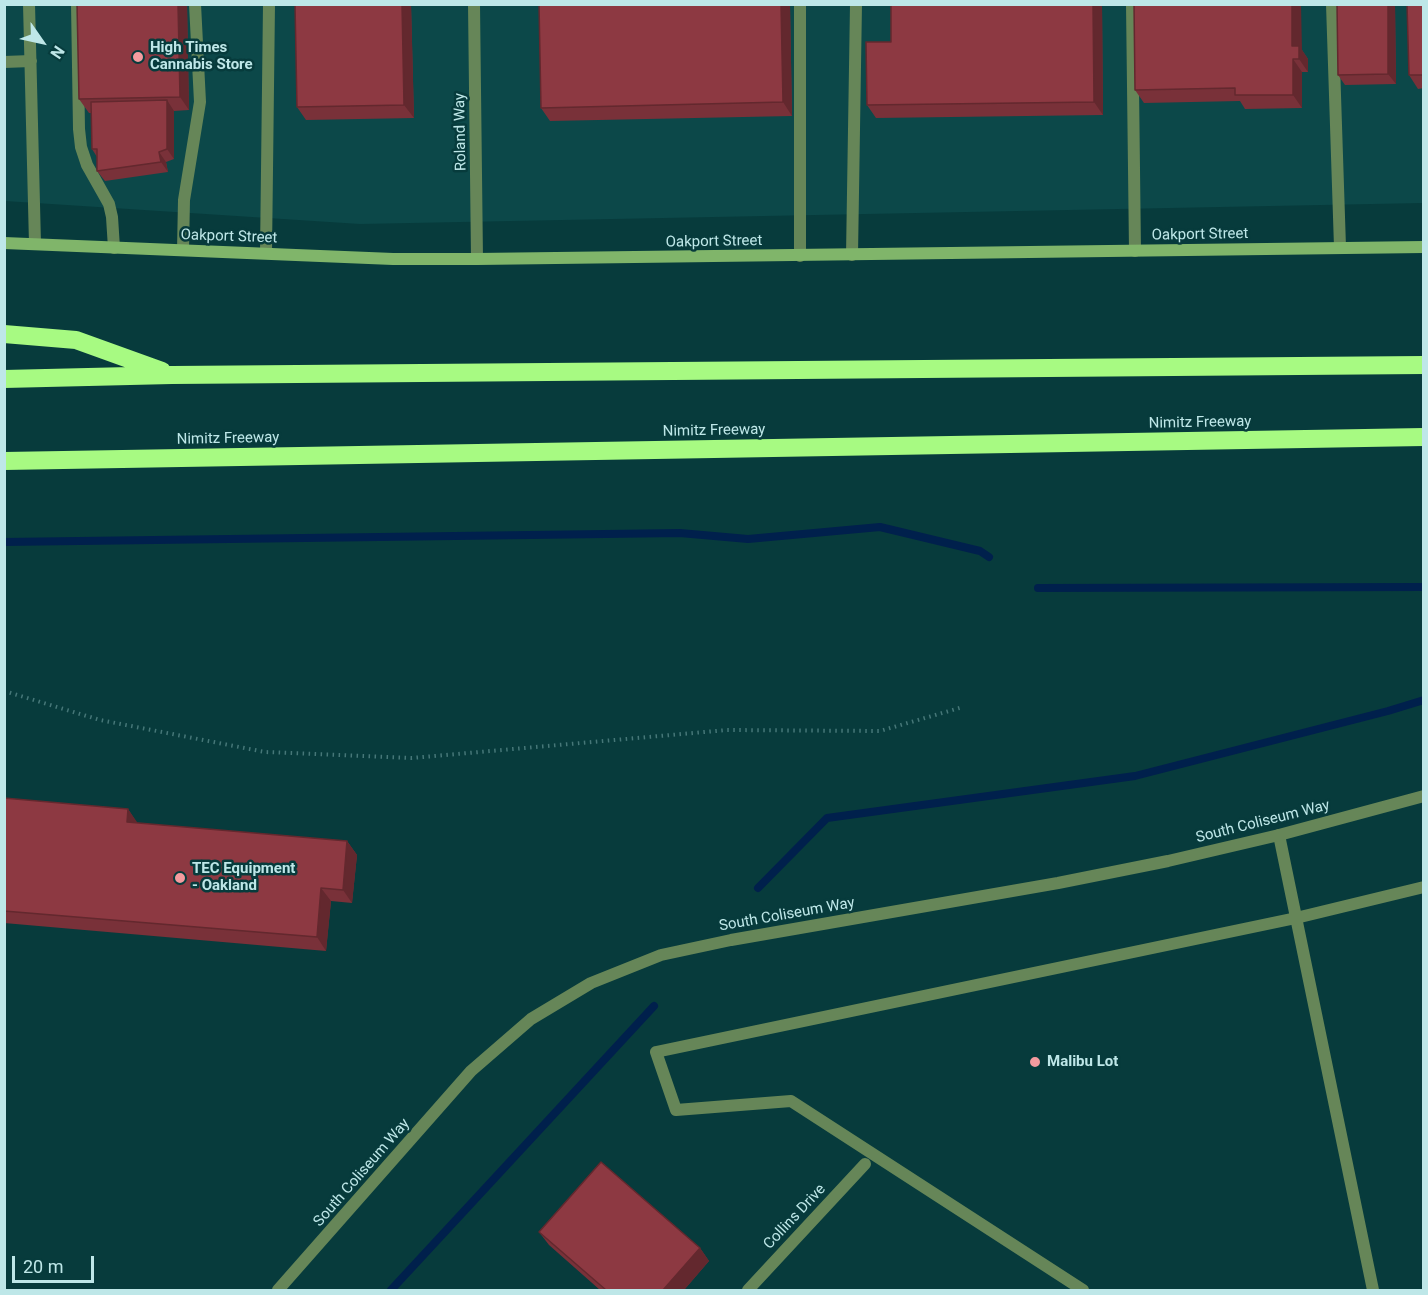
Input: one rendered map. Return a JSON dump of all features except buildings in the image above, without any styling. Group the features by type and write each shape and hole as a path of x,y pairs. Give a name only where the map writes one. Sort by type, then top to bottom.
{"highway":[{"path":"4,334 76,340 172,375"},
{"path":"4,379 172,375 1424,365"},
{"name":"Nimitz Freeway","path":"4,461 1424,437"}],"main road":[{"name":"Oakport Street","path":"4,243 393,259 1424,247"}],"street":[{"path":"29,4 35,244"},
{"path":"77,4 81,147 87,165 109,204 114,248"},
{"path":"183,250 184,200 200,102 195,4"},
{"path":"266,253 269,4"},
{"name":"Roland Way","path":"474,4 477,259"},
{"path":"800,4 800,256"},
{"path":"852,255 856,4"},
{"path":"1132,4 1135,251"},
{"path":"1332,4 1340,248"},
{"path":"4,62 31,61"},
{"name":"South Coliseum Way","path":"278,1290 471,1071 531,1019 591,983 660,955 730,940 1069,881 1168,861 1279,835 1424,796"},
{"path":"1279,835 1373,1290"},
{"path":"1083,1290 791,1101 676,1110 656,1052 1296,918 1424,887"},
{"name":"Collins Drive","path":"748,1290 864,1164"}],"path":[{"path":"4,691 100,720 265,752 412,758 727,730 880,731 963,707"}],"shaded area":[{"path":"4,5 1423,5 1423,203 360,224 5,201"}],"waterway":[{"path":"4,542 680,533 748,539 880,527 980,551 989,557"},
{"path":"1038,588 1424,587"},
{"path":"758,888 827,818 1135,776 1424,700"},
{"path":"391,1290 654,1006"}],"place":[{"name":"High Times Cannabis Store","path":"138,57"},
{"name":"TEC Equipment - Oakland","path":"180,878"},
{"name":"Malibu Lot","path":"1035,1062"}]}
